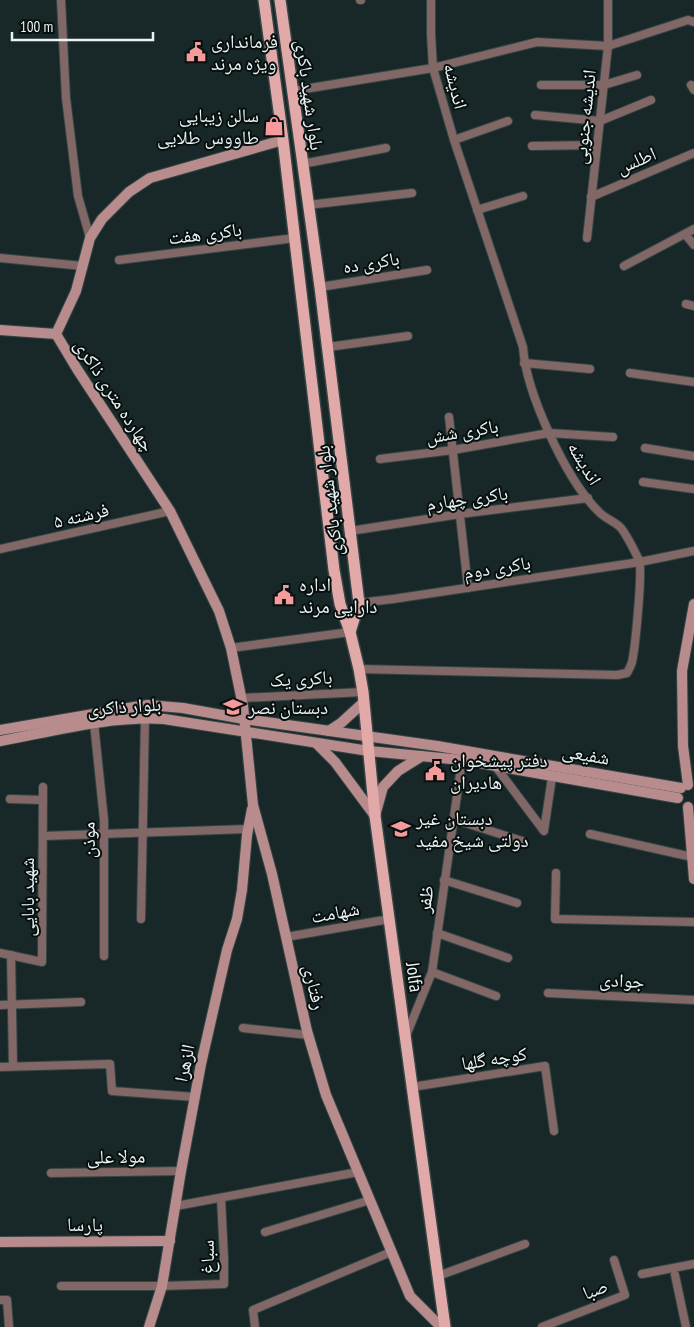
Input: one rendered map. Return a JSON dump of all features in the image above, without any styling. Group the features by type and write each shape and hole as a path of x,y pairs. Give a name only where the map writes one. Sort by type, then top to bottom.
{"main road":[{"name":"بلوار شهید باکری","path":"264,0 284,140 334,570 340,604 350,632"},
{"name":"بلوار شهید باکری","path":"280,0 328,347 359,603 350,632"},
{"name":"Jolfa","path":"350,632 359,669 363,697 375,816 438,1276 443,1327"}],"street":[{"path":"61,0 67,108 78,196 90,238"},
{"name":"اندیشه","path":"431,0 433,68 454,140 523,347 524,363 539,409 549,433 577,485 598,512 621,528 640,562"},
{"name":"اندیشه جنوبی","path":"587,238 608,46 608,0"},
{"path":"292,91 433,68 536,42 608,46 688,20 694,22"},
{"path":"541,85 604,85 637,75"},
{"path":"535,115 600,121 651,100"},
{"path":"454,140 508,121"},
{"name":"چهارده متری ذاکری","path":"253,805 242,698 231,648 219,611 170,512 56,334 76,291 90,238 102,218 129,192 150,178 284,140"},
{"path":"532,146 597,146"},
{"path":"302,164 386,148"},
{"name":"اطلس","path":"591,196 694,153"},
{"path":"308,205 412,193"},
{"path":"477,210 523,196"},
{"path":"624,266 694,229"},
{"path":"685,234 694,245"},
{"name":"باکری هفت","path":"119,260 295,238"},
{"path":"0,258 83,266"},
{"name":"باکری ده","path":"320,287 427,270"},
{"path":"0,330 56,334"},
{"path":"328,347 408,336"},
{"path":"524,363 590,369"},
{"path":"630,373 694,382"},
{"path":"449,417 468,588"},
{"name":"باکری شش","path":"380,459 453,450 549,433 614,437"},
{"path":"645,448 694,456"},
{"path":"643,482 694,489"},
{"name":"باکری چهارم","path":"350,531 460,514 588,498"},
{"name":"فرشته ۵","path":"0,549 170,512"},
{"name":"باکری دوم","path":"359,603 640,562 694,551"},
{"path":"359,669 617,675 627,673 632,664 639,607 640,562"},
{"path":"694,604 690,651 682,672 683,746 690,766 682,804 691,806 694,879"},
{"path":"231,648 350,632"},
{"path":"329,731 342,723 363,697"},
{"name":"باکری یک","path":"242,698 363,697"},
{"path":"142,919 145,718 148,705"},
{"name":"بلوار ذاکری","path":"0,730 148,705 183,708 244,719 367,736"},
{"name":"بلوار ذاکری","path":"0,741 94,723 145,718 164,719 369,751"},
{"name":"موذن","path":"94,723 104,820 104,956"},
{"name":"شفیعی","path":"367,736 437,746 685,790"},
{"path":"316,743 335,762 375,816"},
{"name":"شفیعی","path":"369,751 462,760 552,777 685,790"},
{"path":"375,816 383,787 398,771 422,756"},
{"name":"ظفر","path":"406,1038 432,972 462,760"},
{"path":"496,767 544,831 553,766"},
{"name":"شهید بابایی","path":"0,952 42,962 43,787"},
{"path":"10,799 43,800"},
{"name":"الزهرا","path":"149,1327 162,1286 195,1097 227,950 237,919 248,829 253,805"},
{"name":"رفتاری","path":"253,805 272,874 308,1035 326,1095 410,1296 443,1327"},
{"path":"453,820 522,841"},
{"path":"43,836 248,829"},
{"path":"590,834 692,856"},
{"path":"556,872 555,919 694,922"},
{"path":"444,880 517,903"},
{"name":"شهامت","path":"286,937 390,919"},
{"path":"437,933 508,958"},
{"path":"11,955 13,1066"},
{"path":"432,972 496,996"},
{"name":"جوادی","path":"548,993 694,1000"},
{"path":"0,1005 81,1002"},
{"path":"243,1028 308,1035"},
{"path":"0,1067 110,1064 112,1091 195,1097"},
{"name":"کوچه گلها","path":"412,1087 546,1066 554,1131"},
{"name":"مولا علی","path":"51,1173 181,1171"},
{"path":"176,1206 358,1172"},
{"name":"سباغ","path":"162,1286 224,1284 221,1198"},
{"path":"265,1232 370,1200"},
{"name":"پارسا","path":"0,1241 170,1242"},
{"path":"438,1276 525,1244"},
{"path":"254,1327 253,1310 391,1252"},
{"name":"صبا","path":"542,1327 626,1295 614,1260"},
{"path":"642,1274 694,1264"},
{"path":"675,1274 686,1327"},
{"path":"61,1286 162,1286"},
{"path":"0,1300 7,1300 10,1327"}],"place":[{"name":"فرمانداری ویژه مرند","path":"196,52"},
{"name":"سالن زیبایی طاووس طلایی","path":"274,126"},
{"name":"اداره دارایی مرند","path":"284,595"},
{"name":"دبستان نصر","path":"233,707"},
{"name":"دفتر پیشخوان هادیران","path":"435,771"},
{"name":"دبستان غیر دولتی شیخ مفید","path":"401,829"}]}
